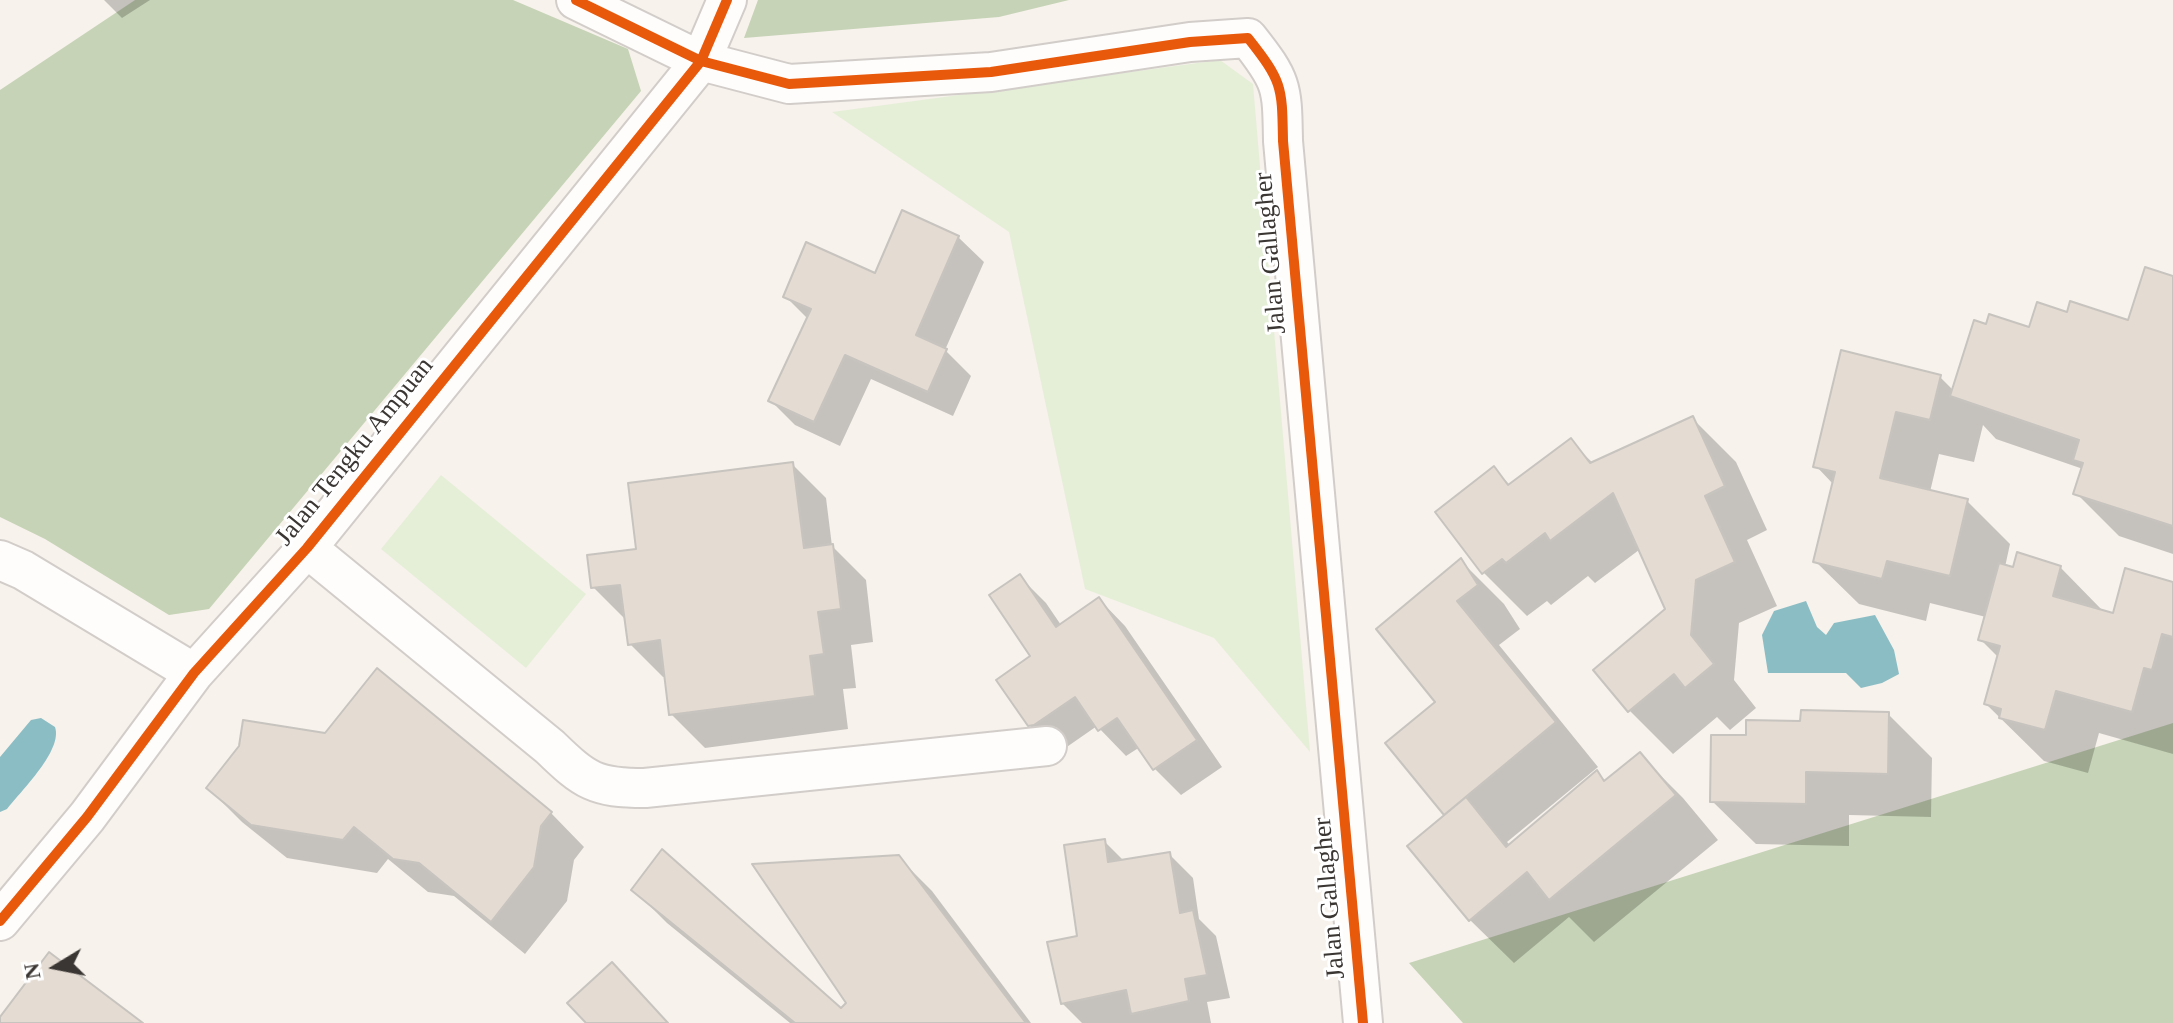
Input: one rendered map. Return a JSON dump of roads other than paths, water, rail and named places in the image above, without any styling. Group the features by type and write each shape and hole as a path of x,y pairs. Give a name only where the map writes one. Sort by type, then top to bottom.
{"street":[{"path":"576,0 701,61"},
{"name":"Jalan Tengku Ampuan","path":"0,921 87,817 194,673 307,548 701,61 727,0"},
{"name":"Jalan Gallagher","path":"701,61 789,84 991,72 1190,42 1248,38 1272,69 1282,93 1283,141 1363,1023"},
{"path":"307,548 550,747 581,777 616,788 645,788 1047,746"},
{"path":"0,560 23,570 194,673"}],"water":[{"path":"1806,601 1817,627 1826,635 1834,623 1875,615 1894,650 1899,674 1882,683 1861,688 1846,673 1768,673 1762,635 1774,611"},
{"path":"41,718 55,727 53,747 31,781 7,809 0,812 0,757 31,720"}]}
